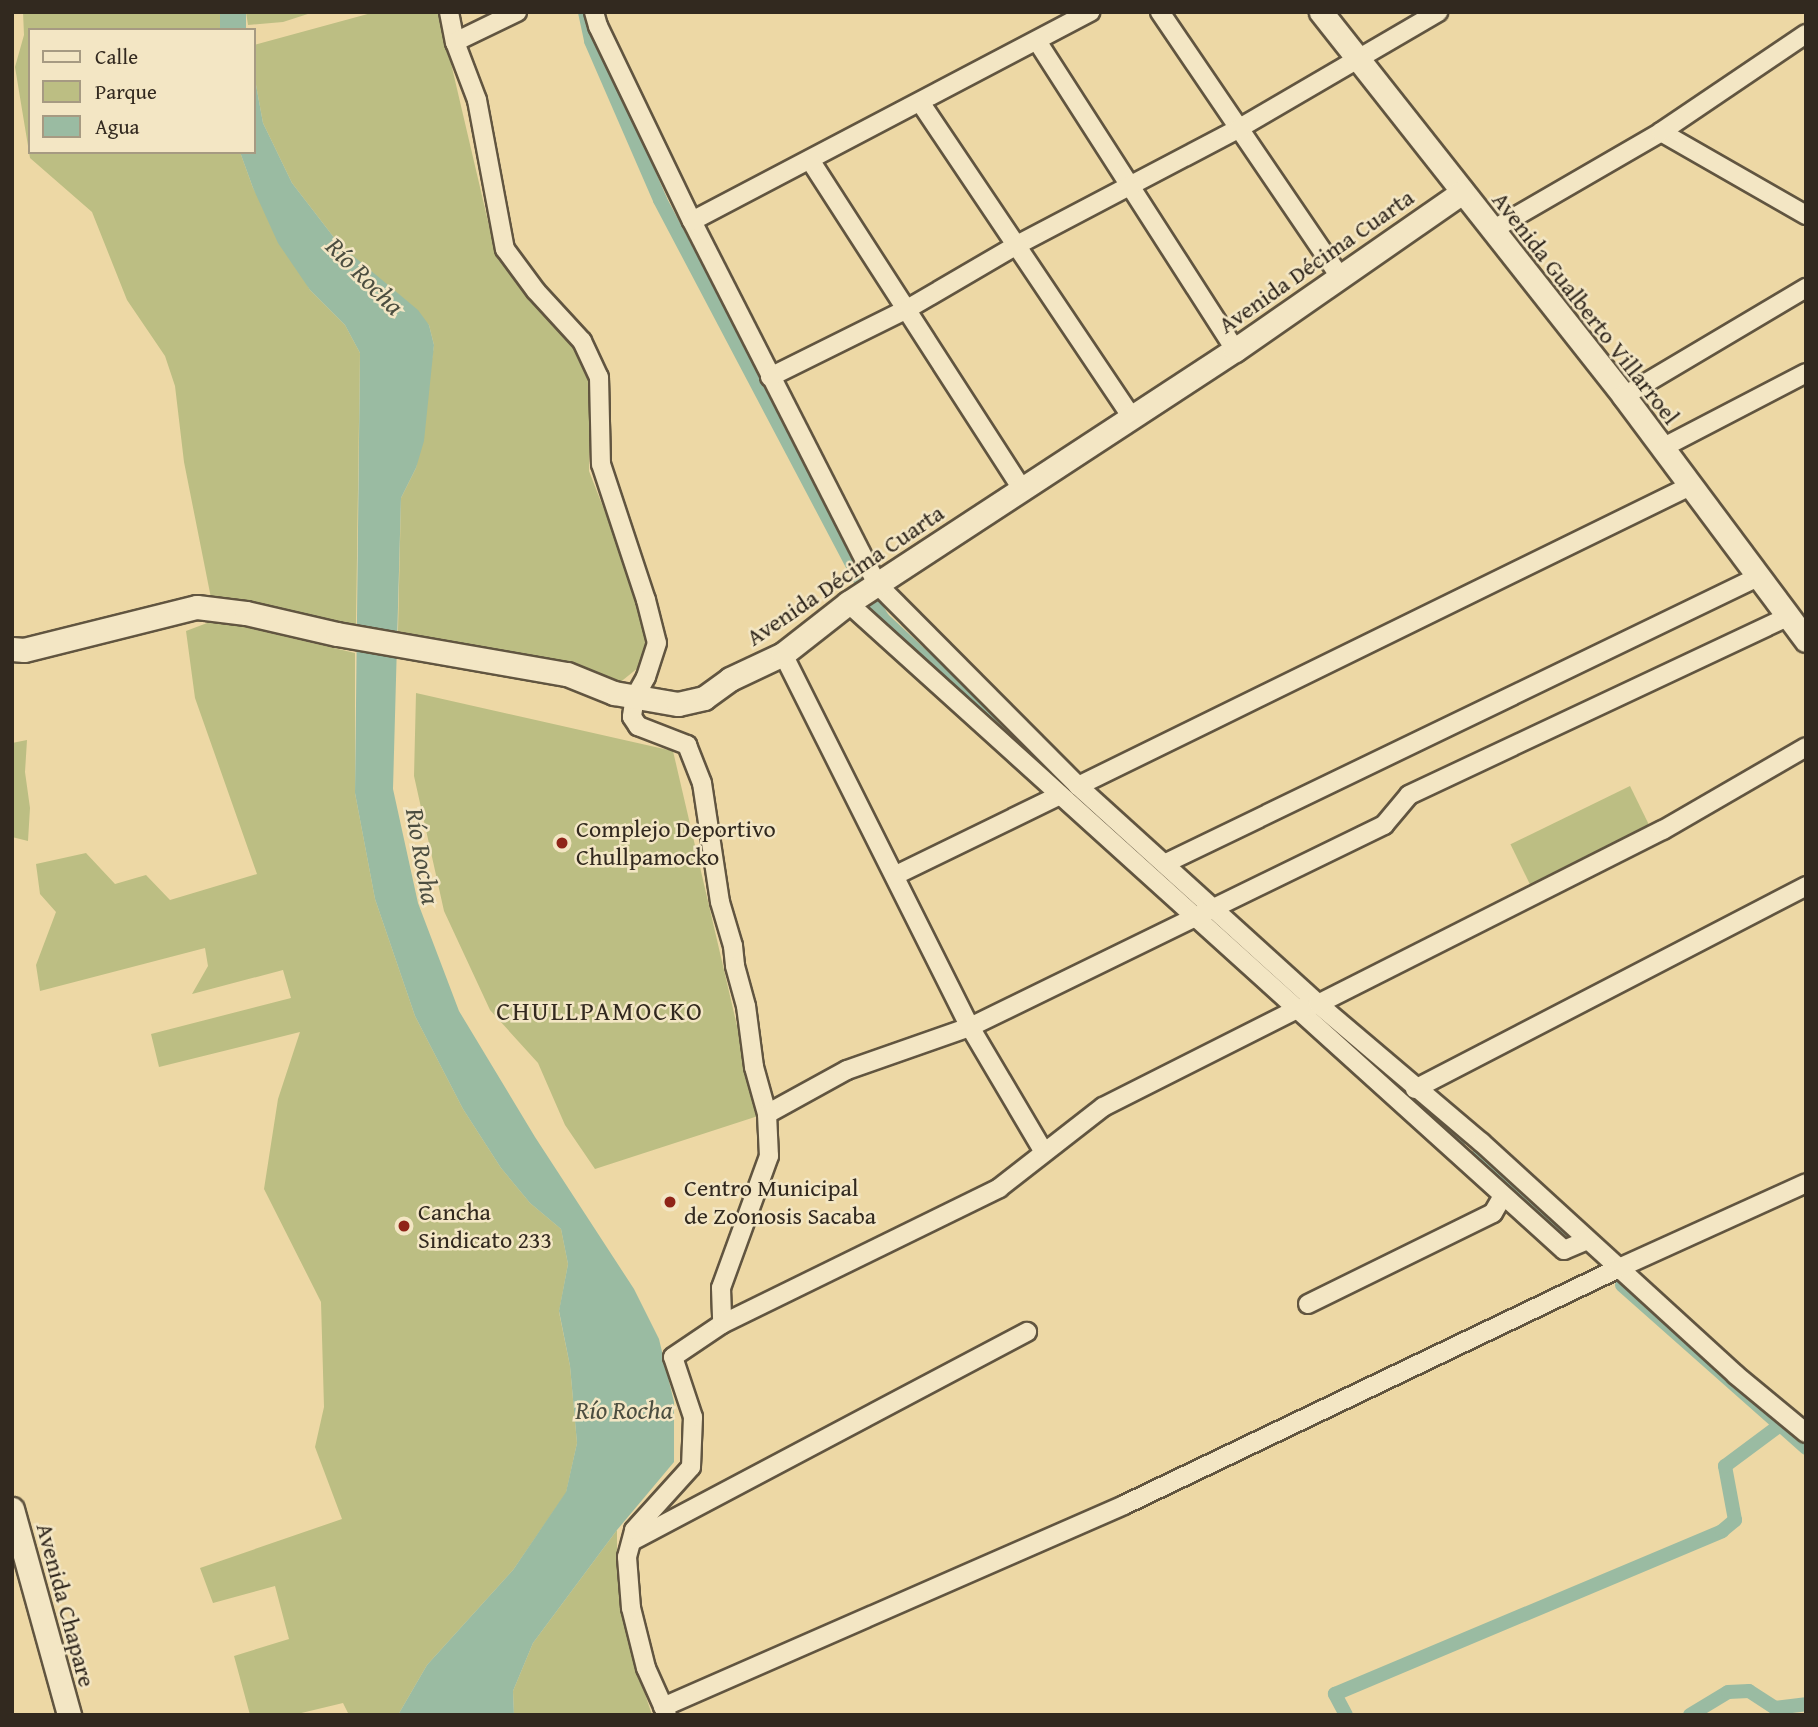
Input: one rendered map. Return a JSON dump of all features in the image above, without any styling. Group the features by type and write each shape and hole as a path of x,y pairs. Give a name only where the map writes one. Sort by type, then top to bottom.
{"main road":[{"name":"Avenida Gualberto Villarroel","path":"1321,12 1624,396 1806,639"},
{"name":"Avenida Décima Cuarta","path":"12,649 24,650 197,607 246,613 337,634 567,674 614,693 678,704 704,698 730,679 783,654 877,583 1235,350 1462,192"},
{"name":"Avenida Chapare","path":"12,1510 69,1715"}],"street":[{"path":"449,12 455,42 477,100 505,249 536,291 582,341 600,377 601,464 646,600 657,643 646,677 635,696 632,717 638,726 687,745 702,783 720,902 733,946 735,966 746,1006 754,1067 767,1114 769,1156 721,1289 722,1324"},
{"path":"455,42 517,12"},
{"path":"594,12 597,26 692,221 877,583 1078,786 1166,863 1318,1004 1480,1142 1736,1375 1806,1433"},
{"path":"692,221 1090,12"},
{"path":"1160,12 1340,277"},
{"path":"770,377 909,309 1017,245 1238,129 1438,12"},
{"path":"1494,229 1661,132 1806,34"},
{"path":"1037,41 1235,350"},
{"path":"920,102 1132,417"},
{"path":"1661,132 1806,215"},
{"path":"810,160 909,309 1022,489"},
{"path":"1624,396 1806,288"},
{"path":"1662,448 1806,373"},
{"path":"1078,786 1690,486"},
{"path":"1166,863 1758,577"},
{"path":"848,603 1058,796 1195,915 1564,1250 1587,1240"},
{"path":"767,1114 847,1070 970,1027 1213,906 1384,825 1409,795 1788,617"},
{"path":"783,654 970,1027 1044,1152"},
{"path":"1806,747 1663,830 1318,1004 1297,1009 1103,1107 999,1188 722,1324 673,1357 692,1417 691,1467 634,1530 627,1557 631,1608 646,1668 665,1711 1124,1505 1619,1268 1806,1183"},
{"path":"896,875 1058,796"},
{"path":"1415,1089 1806,886"},
{"path":"1308,1304 1493,1213 1503,1196"},
{"path":"632,1541 1027,1332"}],"green space":[{"path":"23,12 220,12 221,28 28,28 28,146 15,67 24,35"},
{"path":"246,12 314,12 283,22 248,25"},
{"path":"375,12 439,12 494,247 521,288 563,326 590,381 589,471 635,589 649,659 618,684 571,666 398,631 401,498 416,468 434,345 429,325 339,244 292,183 263,123 256,85 256,44"},
{"path":"29,154 241,154 253,188 310,290 345,325 360,353 356,625 211,598 184,462 175,386 165,356 127,300 92,212 30,158"},
{"path":"215,620 355,653 355,793 375,899 415,1016 463,1109 501,1168 530,1203 561,1229 568,1264 559,1312 570,1366 577,1443 566,1493 513,1570 427,1665 398,1715 349,1715 343,1703 293,1715 250,1715 234,1656 289,1639 275,1586 213,1603 200,1568 342,1519 315,1447 324,1407 321,1302 264,1189 278,1099 300,1032 159,1067 151,1034 291,998 283,970 192,994 208,966 205,948 40,991 36,965 56,912 40,894 36,864 86,853 115,884 146,875 170,900 257,874 195,698 186,631"},
{"name":"Complejo Deportivo Chullpamocko","path":"416,693 673,751 758,1116 595,1169 565,1125 538,1063 490,1010 444,911 414,776"},
{"path":"27,740 25,772 30,808 28,841 12,837 12,743"},
{"path":"1630,786 1650,827 1531,886 1510,844"},
{"path":"617,1530 617,1573 628,1642 652,1715 514,1715 513,1691 533,1643"}],"water":[{"path":"220,12 246,12 246,28 220,28"},
{"name":"Río Rocha","path":"256,85 263,123 292,183 339,244 418,310 429,325 434,345 424,441 416,468 401,498 393,789 418,903 459,1011 535,1137 634,1289 659,1339 674,1402 674,1462 617,1530 533,1643 513,1691 514,1715 398,1715 427,1665 513,1570 566,1492 577,1443 570,1366 559,1311 568,1264 561,1229 530,1203 501,1168 463,1109 415,1016 375,899 355,793 360,353 345,325 310,290 278,243 241,154 256,154"}],"waterway":[{"path":"585,12 591,41 660,200 860,580"},
{"path":"871,600 883,619 1001,730"},
{"path":"1356,1051 1459,1140"},
{"path":"1478,1156 1567,1236"},
{"path":"1622,1285 1806,1448"},
{"path":"1346,1715 1335,1694 1722,1531 1735,1520 1725,1466 1780,1425"},
{"path":"1690,1715 1728,1692 1749,1691 1775,1708 1806,1704"}],"place":[{"name":"Complejo Deportivo Chullpamocko","path":"562,843"},
{"name":"Centro Municipal de Zoonosis Sacaba","path":"670,1202"},
{"name":"Cancha Sindicato 233","path":"404,1226"}],"district":[{"name":"CHULLPAMOCKO","path":"600,1011"}]}
